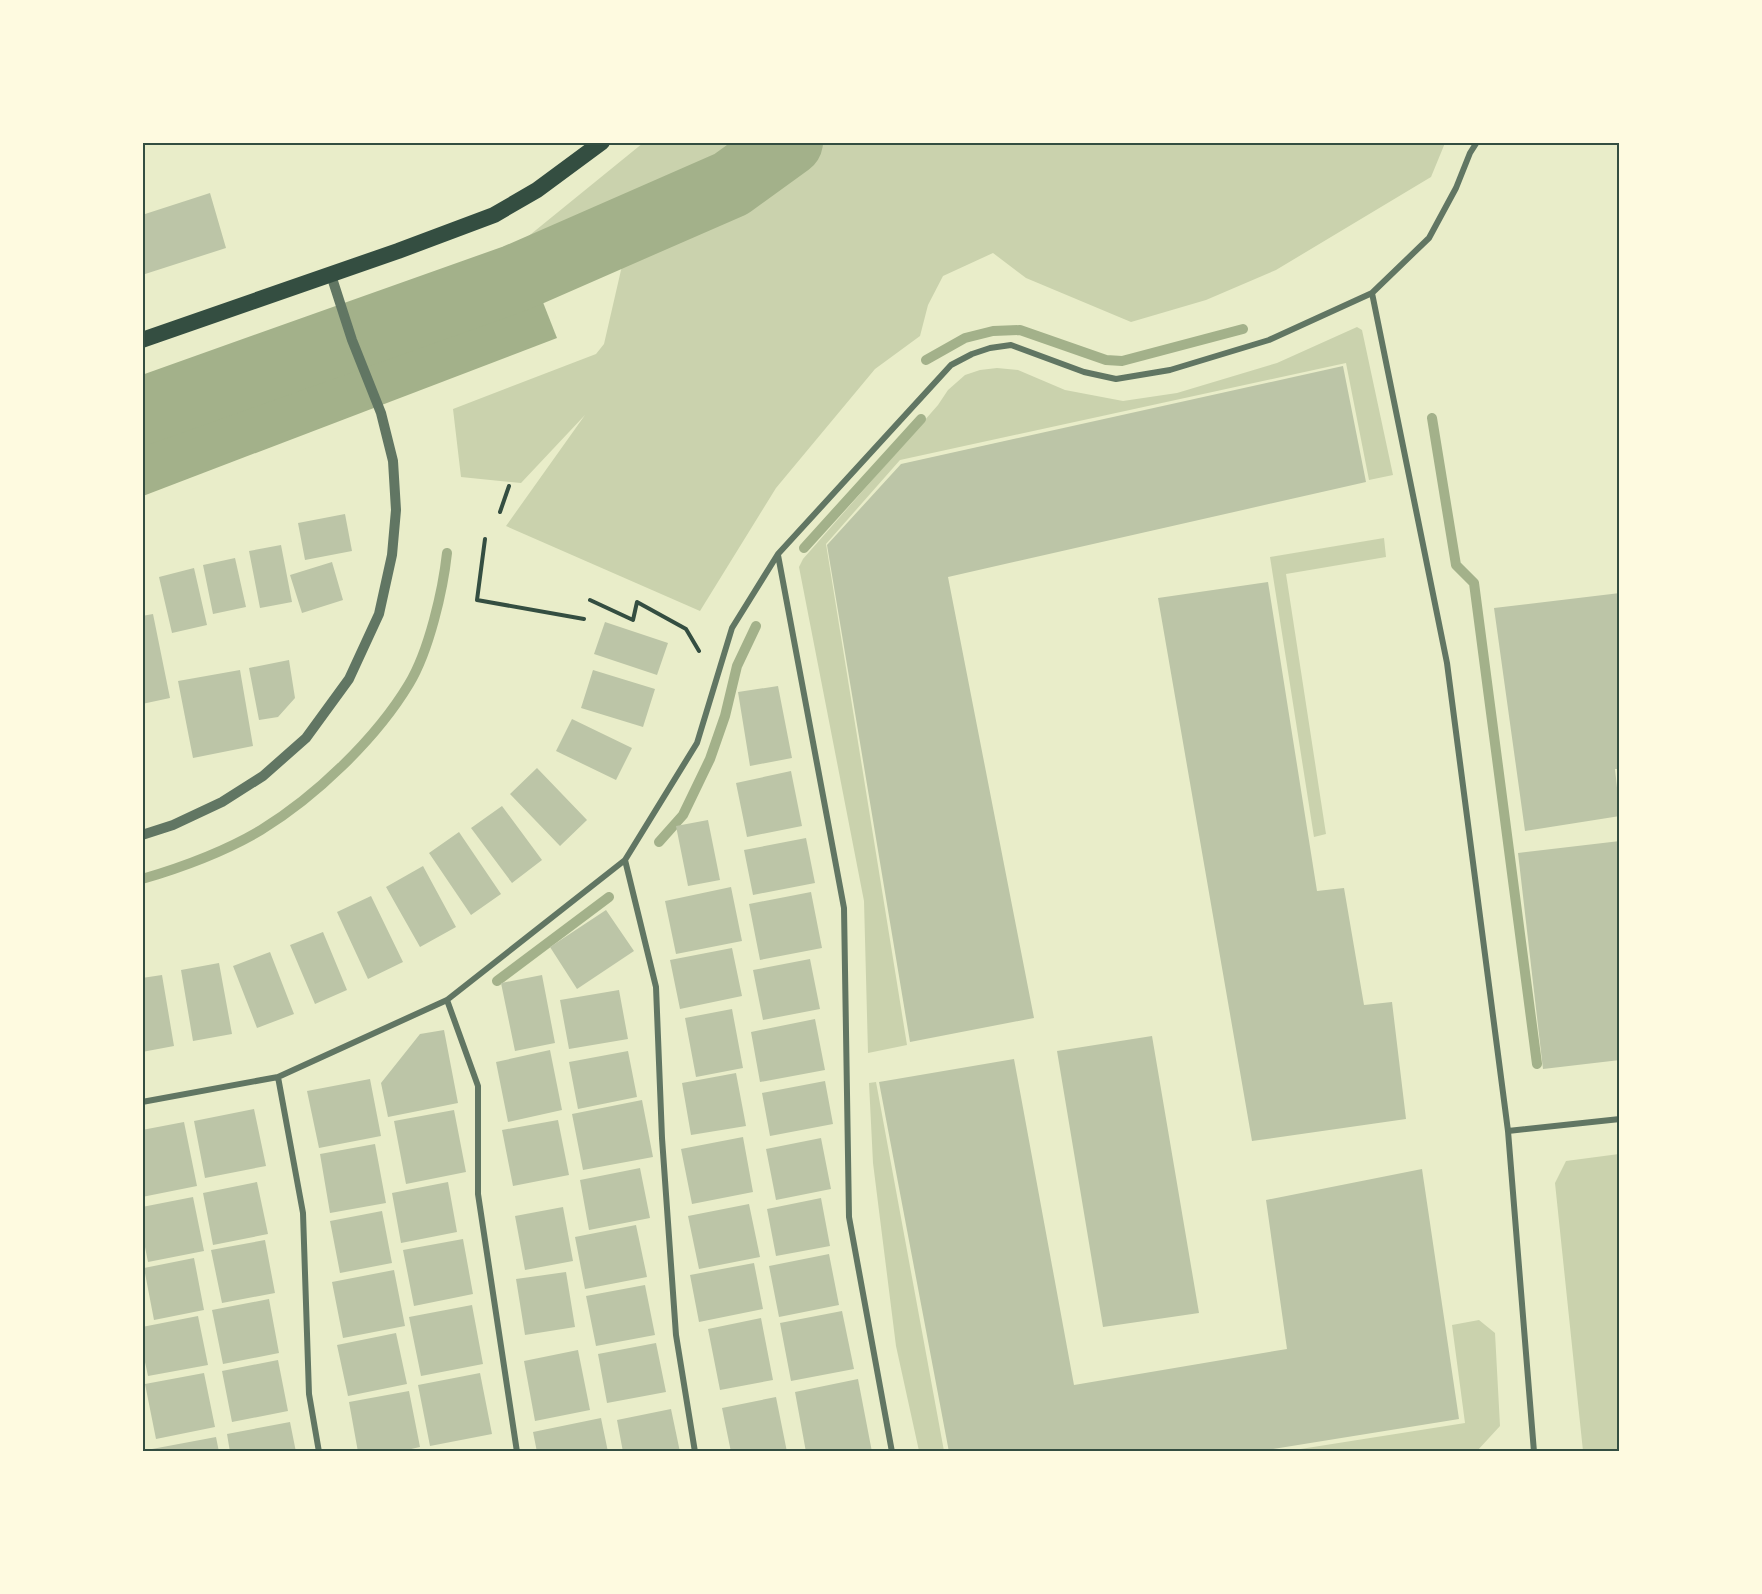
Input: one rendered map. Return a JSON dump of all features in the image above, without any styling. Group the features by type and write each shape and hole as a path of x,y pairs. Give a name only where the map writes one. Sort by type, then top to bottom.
{"highway":[{"path":"142,339 331,275 494,214 537,190 602,142"}],"street":[{"path":"142,1102 278,1077 447,1000 625,860 697,743 732,628 778,554 951,364 990,348 1011,345 1084,372 1116,379 1170,370 1269,340 1372,292 1429,238 1477,142"},
{"path":"142,836 173,825 222,802 262,776 306,738 349,679 379,614 392,555 396,510 393,461 381,413 352,340 331,275"},
{"path":"1372,292 1447,663 1508,1131 1534,1452"},
{"path":"778,554 844,908 849,1217 892,1452"},
{"path":"625,860 656,987 662,1138 676,1335 695,1452"},
{"path":"447,1000 478,1086 478,1194 517,1452"},
{"path":"278,1077 303,1213 309,1394 319,1452"},
{"path":"1508,1131 1620,1119"}],"path":[{"path":"500,512 509,486"},
{"path":"485,539 477,600 584,619"},
{"path":"590,600 633,620 637,602 686,630 699,651"}],"shaded area":[{"path":"643,143 1445,143 1431,177 1276,270 1206,300 1131,322 1026,278 993,253 943,276 928,305 920,336 875,369 776,488 700,611 506,526 585,415 521,483 461,477 453,409 596,354 604,344 627,244 413,307 425,282 520,243"},
{"path":"535,282 557,338 143,496 143,432"},
{"path":"1357,327 1362,330 1393,475 1369,480 1346,363 900,460 826,544 907,1045 868,1053 864,901 799,567 803,559 938,405 948,390 965,375 997,368 1018,370 1065,390 1123,401 1177,393 1277,363"},
{"path":"1384,538 1386,557 1286,574 1326,834 1314,837 1270,557"},
{"path":"876,1082 944,1451 919,1451 896,1346 873,1163 869,1083"},
{"path":"1619,1154 1619,1451 1583,1451 1555,1183 1566,1161"},
{"path":"1479,1320 1495,1333 1500,1426 1477,1451 1288,1451 1465,1423 1452,1325"}],"building":[{"path":"210,193 226,248 142,275 142,215"},
{"path":"1343,366 1366,482 948,577 1034,1018 910,1042 827,545 901,464"},
{"path":"345,514 352,551 305,560 298,523"},
{"path":"281,545 292,602 260,608 249,551"},
{"path":"235,558 246,607 213,614 203,565"},
{"path":"332,562 343,600 302,613 290,575"},
{"path":"194,568 207,625 172,633 159,577"},
{"path":"1268,582 1317,891 1344,888 1364,1005 1392,1002 1406,1119 1252,1141 1158,598"},
{"path":"1620,593 1620,769 1615,769 1620,816 1525,831 1494,608"},
{"path":"153,614 170,698 142,704 142,616"},
{"path":"605,622 668,643 657,675 594,654"},
{"path":"289,660 295,698 278,717 259,720 249,668"},
{"path":"240,670 253,746 193,758 178,681"},
{"path":"593,670 655,689 643,727 581,708"},
{"path":"778,686 792,758 750,766 738,692"},
{"path":"572,719 632,748 616,780 556,751"},
{"path":"537,768 587,820 560,846 510,794"},
{"path":"791,771 802,826 747,837 736,783"},
{"path":"502,806 542,860 512,883 471,828"},
{"path":"708,820 720,880 688,886 676,826"},
{"path":"459,832 501,894 471,915 429,853"},
{"path":"806,838 815,883 753,895 744,850"},
{"path":"1620,841 1620,1060 1543,1069 1518,853"},
{"path":"423,866 456,927 420,947 386,887"},
{"path":"731,887 742,941 676,954 665,901"},
{"path":"811,892 822,948 760,960 749,904"},
{"path":"371,896 403,962 368,979 337,912"},
{"path":"606,910 634,951 577,989 550,947"},
{"path":"323,932 347,990 315,1004 290,945"},
{"path":"732,948 742,996 680,1009 670,960"},
{"path":"270,952 294,1014 257,1028 233,966"},
{"path":"810,959 820,1009 763,1020 753,970"},
{"path":"219,963 232,1034 193,1041 181,970"},
{"path":"162,975 174,1046 142,1052 142,978"},
{"path":"542,975 555,1043 515,1051 501,983"},
{"path":"619,990 628,1039 569,1049 560,1000"},
{"path":"732,1009 743,1068 696,1077 685,1018"},
{"path":"815,1019 825,1070 760,1082 751,1032"},
{"path":"444,1030 458,1103 388,1117 381,1083 420,1034"},
{"path":"1152,1036 1199,1313 1103,1327 1057,1051"},
{"path":"550,1050 562,1110 508,1122 496,1062"},
{"path":"628,1051 637,1097 578,1109 569,1062"},
{"path":"1014,1059 1074,1385 1287,1349 1266,1200 1422,1169 1459,1419 1255,1452 949,1452 879,1082"},
{"path":"736,1073 746,1126 691,1135 682,1083"},
{"path":"370,1079 381,1136 319,1148 307,1091"},
{"path":"825,1081 833,1124 770,1136 762,1093"},
{"path":"642,1100 653,1157 583,1170 572,1114"},
{"path":"254,1109 266,1166 205,1178 194,1121"},
{"path":"454,1110 466,1172 406,1184 394,1121"},
{"path":"558,1120 569,1175 513,1186 502,1130"},
{"path":"184,1122 197,1186 142,1197 142,1130"},
{"path":"743,1137 753,1192 692,1204 681,1149"},
{"path":"821,1138 831,1189 776,1200 766,1149"},
{"path":"375,1144 386,1203 330,1213 320,1154"},
{"path":"640,1168 650,1218 589,1230 580,1180"},
{"path":"257,1182 268,1234 213,1245 203,1193"},
{"path":"448,1182 457,1232 401,1243 392,1193"},
{"path":"193,1197 204,1251 148,1262 142,1232 142,1207"},
{"path":"821,1198 830,1246 776,1256 767,1209"},
{"path":"749,1204 760,1257 699,1269 688,1216"},
{"path":"563,1207 573,1261 525,1270 515,1216"},
{"path":"382,1211 392,1263 340,1273 330,1221"},
{"path":"636,1225 647,1277 585,1289 575,1237"},
{"path":"463,1239 473,1294 414,1306 403,1250"},
{"path":"265,1240 275,1293 222,1303 211,1250"},
{"path":"829,1254 839,1305 779,1317 769,1266"},
{"path":"194,1258 204,1310 154,1320 144,1268"},
{"path":"754,1263 763,1309 699,1322 690,1275"},
{"path":"394,1270 405,1326 343,1338 332,1282"},
{"path":"566,1272 575,1327 525,1335 516,1279"},
{"path":"645,1285 655,1335 596,1346 586,1296"},
{"path":"269,1299 279,1353 223,1364 212,1310"},
{"path":"472,1305 483,1364 421,1376 409,1317"},
{"path":"842,1311 854,1369 791,1381 780,1323"},
{"path":"198,1316 208,1365 148,1376 142,1348 142,1327"},
{"path":"761,1318 773,1380 720,1390 708,1329"},
{"path":"396,1333 407,1384 348,1396 337,1345"},
{"path":"656,1343 666,1392 607,1403 598,1354"},
{"path":"578,1350 590,1410 535,1421 524,1361"},
{"path":"278,1360 288,1411 232,1422 222,1371"},
{"path":"204,1373 215,1427 156,1439 145,1384"},
{"path":"480,1373 492,1434 430,1446 418,1385"},
{"path":"858,1379 872,1452 806,1452 795,1392"},
{"path":"409,1391 420,1447 398,1452 358,1452 349,1402"},
{"path":"776,1397 787,1452 731,1452 722,1408"},
{"path":"671,1409 680,1452 623,1452 617,1420"},
{"path":"601,1418 608,1452 537,1452 533,1432"},
{"path":"290,1422 296,1452 230,1452 227,1434"},
{"path":"216,1437 219,1452 152,1452 152,1449"}],"waterway":[{"path":"142,411 516,278 731,184 789,142"},
{"path":"926,360 965,338 993,331 1020,330 1106,360 1122,361 1243,329"},
{"path":"1432,418 1456,565 1474,583 1537,1064"},
{"path":"804,548 921,419"},
{"path":"142,879 203,858 261,830 282,817 323,784 362,746 395,705 409,684 423,655 434,620 447,553"},
{"path":"659,842 683,815 710,759 725,716 737,666 756,626"},
{"path":"497,981 609,897"}]}
